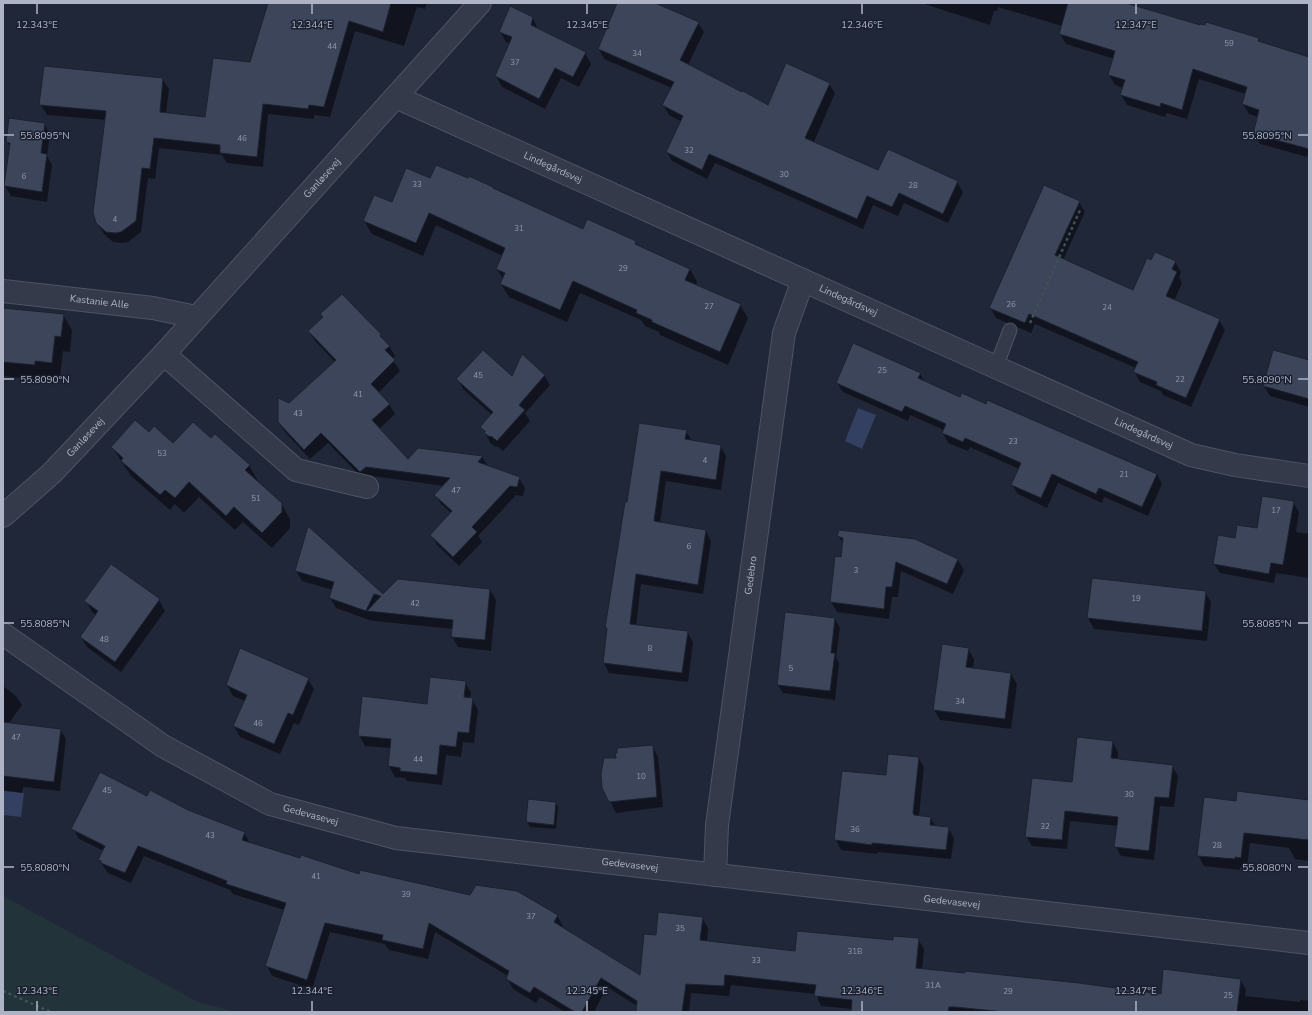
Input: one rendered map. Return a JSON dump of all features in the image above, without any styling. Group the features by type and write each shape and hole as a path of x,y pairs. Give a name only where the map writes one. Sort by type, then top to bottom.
{"street":[{"name":"Ganløsevej","path":"3,516 52,473 164,354 480,3"},
{"name":"Lindegårdsvej","path":"396,97 1191,454 1235,465 1309,476"},
{"name":"Gedebro","path":"715,875 717,825 784,333 803,280"},
{"name":"Kastanie Alle","path":"3,290 153,308 196,317"},
{"path":"164,354 296,470 367,487"},
{"name":"Gedevasevej","path":"3,634 163,746 270,804 396,838 1309,943"}],"lane":[{"path":"996,367 1010,330"}],"path":[{"path":"1010,330 1026,334 1080,210"},
{"path":"3,991 51,1012"}],"shaded area":[{"path":"3,896 198,1002 236,1012 3,1012"}],"water":[{"path":"858,408 876,415 862,449 845,441"},
{"path":"3,791 24,793 21,817 3,815"}],"building":[{"path":"268,3 391,3 383,32 349,21 324,107 309,105 308,109 263,104 257,157 220,153 220,145 154,138 150,169 142,168 136,221 121,232 106,232 96,223 93,212 106,111 39,105 44,66 163,78 160,112 205,117 213,58 250,62"},
{"path":"617,3 655,3 699,22 680,60 768,105 786,63 830,83 805,138 878,170 888,149 958,181 943,214 899,193 892,207 867,196 857,219 709,154 702,170 666,152 683,116 662,105 674,82 598,49"},
{"path":"1068,3 1126,3 1200,25 1205,25 1206,22 1259,38 1258,41 1309,57 1309,149 1253,134 1259,110 1242,104 1247,87 1193,69 1182,110 1161,103 1160,107 1120,95 1125,80 1108,75 1115,51 1059,34"},
{"path":"510,6 533,17 531,25 586,52 573,77 555,68 539,99 495,76 512,37 499,32"},
{"path":"9,118 45,123 41,153 47,154 42,192 4,186 10,143 6,142"},
{"path":"436,165 468,178 469,176 583,229 587,219 636,241 635,244 690,269 685,280 741,304 720,352 652,322 652,320 636,313 637,310 573,281 560,310 500,284 505,273 496,269 505,248 429,213 416,243 363,221 374,195 392,202 406,168 430,178"},
{"path":"1044,185 1080,201 1055,255 1133,290 1147,258 1151,260 1155,252 1176,261 1172,269 1177,272 1166,296 1220,319 1186,398 1156,385 1157,382 1133,372 1138,362 1029,314 1025,323 989,308"},
{"path":"342,294 381,334 380,336 390,346 385,350 395,360 371,384 390,404 372,420 408,459 418,448 483,456 478,462 520,477 517,487 510,486 472,527 477,532 453,557 430,535 452,511 434,495 450,478 366,467 360,472 321,433 304,450 278,422 278,398 289,403 336,360 308,331 323,317 320,314"},
{"path":"3,308 64,314 61,337 55,336 52,363 35,361 35,365 3,362"},
{"path":"853,343 921,373 918,378 960,397 962,393 986,404 987,400 1157,474 1142,507 1099,488 1096,494 1052,474 1041,498 1011,485 1021,463 965,438 963,442 942,433 946,424 905,406 902,412 836,383"},
{"path":"483,350 512,376 522,354 545,375 519,405 525,410 497,441 484,433 485,431 480,427 493,412 456,379"},
{"path":"1273,350 1309,360 1309,399 1263,386"},
{"path":"135,420 149,432 154,426 173,443 193,422 211,438 215,434 250,465 245,470 282,503 282,512 262,533 234,507 226,516 189,482 175,498 165,490 160,495 121,461 123,458 111,447"},
{"path":"639,423 687,430 685,439 721,445 716,480 661,471 654,521 706,530 698,585 636,574 630,624 688,631 682,673 603,663 607,628 605,628"},
{"path":"1262,496 1294,501 1283,565 1271,563 1269,574 1213,564 1218,535 1235,538 1237,525 1257,528"},
{"path":"308,526 383,594 398,579 490,589 485,640 451,637 453,620 367,611 381,596 374,594 366,611 329,598 334,582 295,571"},
{"path":"839,530 915,539 958,559 947,584 896,562 892,587 886,587 884,609 830,602 835,556 841,557 843,538 837,536"},
{"path":"111,564 160,599 115,662 80,637 98,611 84,601"},
{"path":"1092,578 1206,591 1202,631 1087,618"},
{"path":"785,612 835,618 831,653 835,653 830,691 777,685"},
{"path":"942,644 969,648 966,667 1011,673 1005,719 933,710"},
{"path":"240,648 309,678 293,715 288,713 274,744 233,726 247,695 226,685"},
{"path":"430,677 466,681 464,697 473,698 469,733 458,732 456,747 440,745 437,775 400,771 400,768 388,766 391,739 358,736 362,696 427,704"},
{"path":"3,722 61,729 54,782 3,776"},
{"path":"1077,737 1113,741 1111,758 1173,765 1169,798 1155,797 1149,851 1114,847 1118,817 1065,811 1062,840 1025,837 1032,778 1072,782"},
{"path":"653,745 657,797 609,802 602,788 601,773 604,758 616,758 615,753 617,753 617,748"},
{"path":"888,754 919,757 913,813 914,815 931,817 930,825 949,827 946,850 872,843 872,845 834,840 842,771 886,775"},
{"path":"100,772 147,796 150,790 188,810 245,832 242,840 300,858 301,855 359,874 360,870 470,895 476,885 517,891 558,915 554,922 640,975 644,934 656,935 658,912 703,917 700,940 795,951 797,931 893,940 893,936 919,938 916,968 965,973 965,971 1079,983 1161,994 1163,969 1241,979 1237,1012 1005,1012 949,1007 948,1012 851,1012 852,1000 814,996 816,985 725,975 724,986 686,984 682,1012 636,1012 637,1001 601,978 582,1012 575,1012 534,987 530,993 506,979 509,971 429,923 423,949 382,940 383,935 325,923 307,980 265,966 286,903 226,884 227,881 138,846 125,873 101,863 101,861 98,860 105,846 71,829"},
{"path":"1237,791 1309,800 1309,840 1244,833 1241,858 1235,857 1235,859 1197,856 1204,797 1236,801"},
{"path":"528,799 556,802 554,825 526,822"}]}
